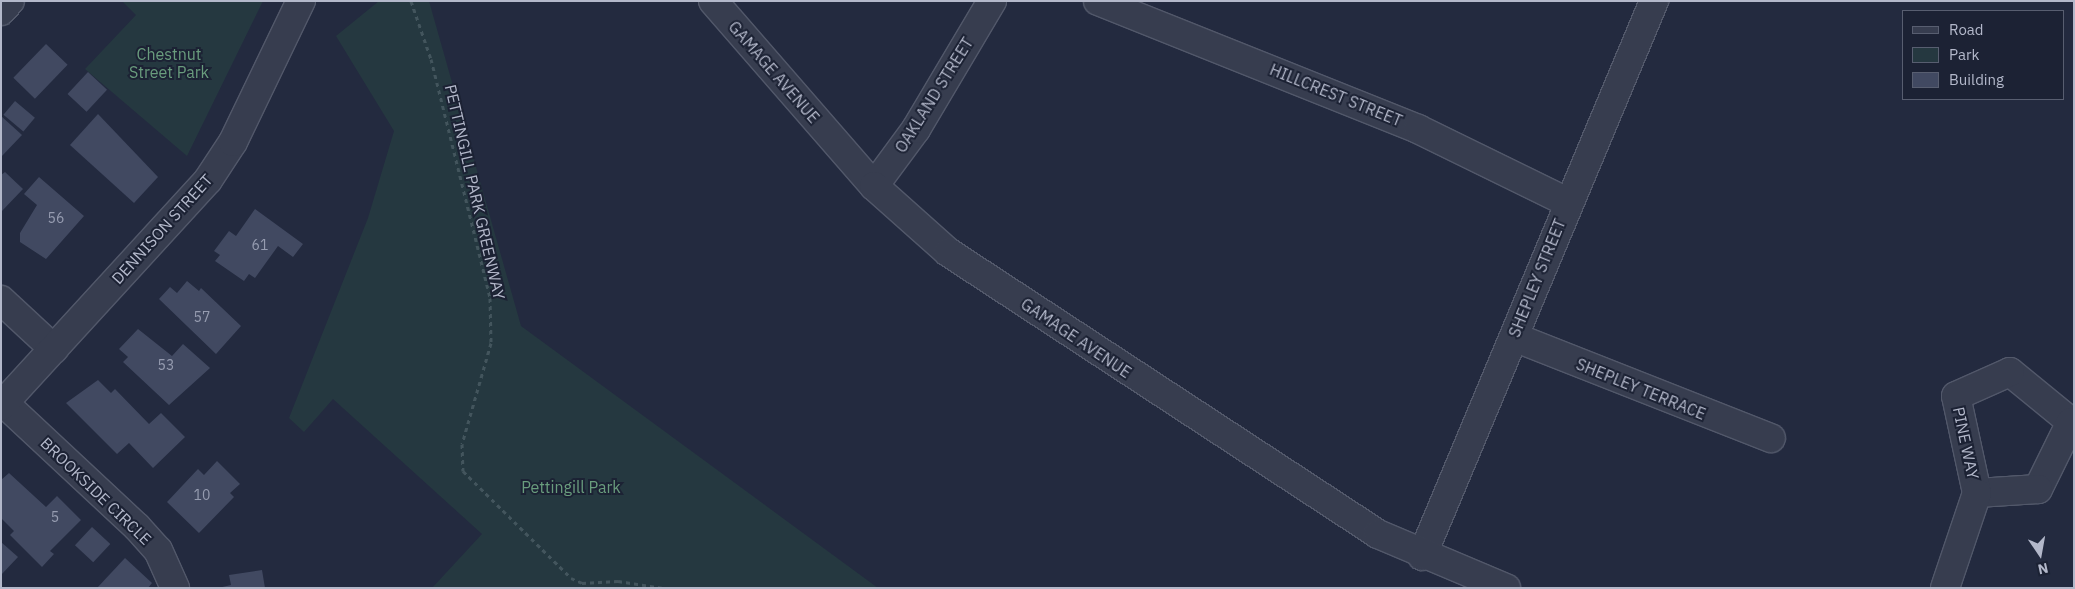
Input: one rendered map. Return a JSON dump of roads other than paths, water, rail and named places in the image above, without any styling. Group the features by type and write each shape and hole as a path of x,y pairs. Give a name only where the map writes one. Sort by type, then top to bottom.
{"street":[{"path":"1,11 10,1"},
{"name":"DENNISON STREET","path":"3,405 208,180 233,142 301,1"},
{"name":"GAMAGE AVENUE","path":"713,1 874,186 948,252 1042,317 1294,483 1422,556 1506,588"},
{"name":"OAKLAND STREET","path":"874,186 916,129 992,1"},
{"name":"HILLCREST STREET","path":"1098,1 1418,129 1567,202"},
{"name":"SHEPLEY STREET","path":"1422,556 1514,337 1567,202 1654,1"},
{"path":"1,300 54,349"},
{"name":"SHEPLEY TERRACE","path":"1514,337 1771,438"},
{"name":"PINE WAY","path":"1945,588 1977,493 1956,396 2010,372 2070,422 2038,489 1977,493"},
{"name":"BROOKSIDE CIRCLE","path":"3,405 137,527 158,550 175,588"}],"park label":[{"name":"Chestnut Street Park","path":"169,63"},
{"name":"Pettingill Park","path":"571,487"}]}
